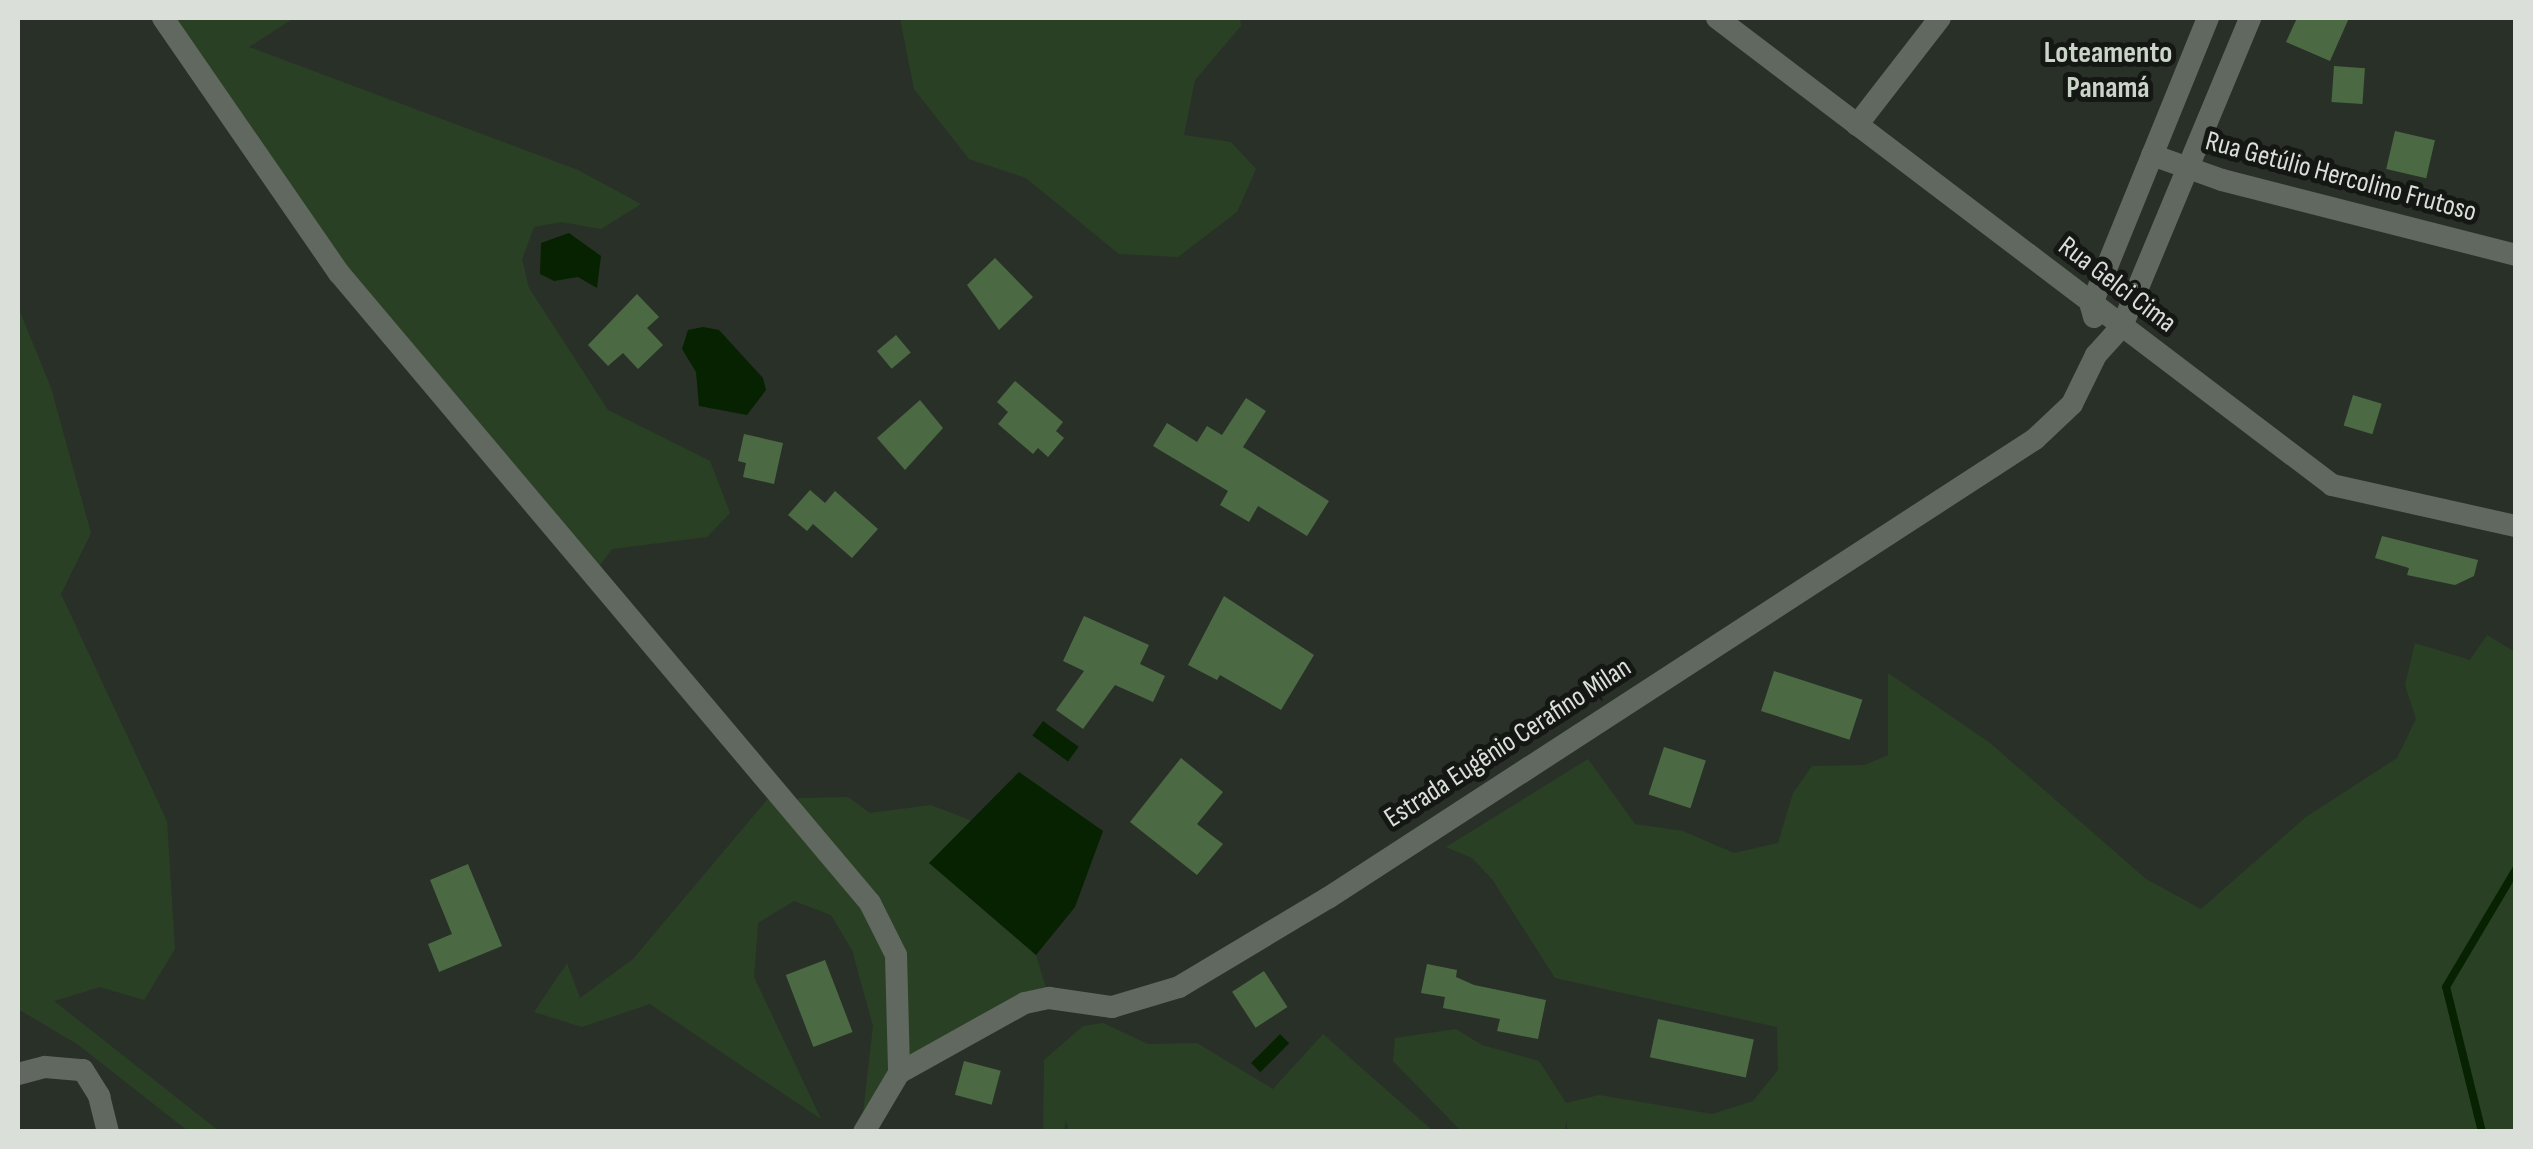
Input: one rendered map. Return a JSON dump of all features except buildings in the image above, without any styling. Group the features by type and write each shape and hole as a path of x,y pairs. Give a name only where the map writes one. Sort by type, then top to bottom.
{"street":[{"path":"163,18 340,272 870,903 896,955 899,1073 864,1132"},
{"name":"Rua Gelci Cima","path":"1718,18 2091,306 2332,485 2516,526"},
{"path":"1857,126 1940,18"},
{"path":"2096,355 2091,306 2208,18"},
{"name":"Estrada Eugênio Cerafino Milan","path":"899,1073 1025,1003 1144,1002 1295,918 2035,439 2072,404 2096,355 2122,326 2250,18"},
{"name":"Rua Getúlio Hercolino Frutoso","path":"2152,155 2516,254"},
{"path":"18,1074 46,1066 82,1070 99,1096 108,1132"}],"shaded area":[{"path":"163,18 294,18 249,47 578,170 641,204 601,229 561,222 534,227 522,259 529,288 608,410 710,461 730,513 707,537 612,549 593,574 339,273"},
{"path":"900,18 1240,18 1241,26 1195,80 1184,135 1231,142 1256,169 1237,212 1178,257 1119,254 1026,178 969,159 914,89"},
{"path":"569,233 601,256 597,288 578,277 554,281 540,274 541,243"},
{"path":"18,307 51,388 91,533 61,594 167,821 175,949 144,1000 100,987 54,1001 219,1131 188,1131 77,1044 18,1009"},
{"path":"688,330 719,330 763,378 766,390 747,415 699,406 696,372 682,349"},
{"path":"2487,635 2515,652 2515,1131 1568,1132 1566,1120 1565,1131 1461,1131 1393,1061 1395,1038 1456,1029 1482,1045 1539,1061 1566,1103 1599,1095 1712,1114 1753,1101 1778,1070 1777,1027 1555,978 1492,879 1472,858 1446,847 1588,759 1635,824 1683,831 1734,853 1778,843 1793,793 1812,766 1865,765 1888,755 1888,673 1990,743 2146,879 2201,909 2306,817 2397,758 2416,719 2405,685 2415,643 2470,660"},
{"path":"1043,721 1079,747 1068,761 1032,736"},
{"path":"1019,772 1103,831 1075,907 1036,955 929,863"},
{"path":"772,794 788,812 799,798 848,797 870,813 931,805 972,821 929,863 1036,955 1049,998 925,1060 861,1131 873,1026 852,950 831,915 794,901 758,923 754,977 821,1119 650,1004 582,1027 534,1012 567,963 580,998 633,959"},
{"path":"1103,1023 1148,1044 1197,1043 1273,1089 1323,1034 1433,1131 1069,1132 1066,1120 1064,1131 1043,1131 1044,1060 1083,1026"},
{"path":"1280,1034 1289,1043 1260,1072 1251,1063"}],"waterway":[{"path":"2482,1132 2446,987 2516,869"}],"district":[{"name":"Loteamento Panamá","path":"2108,70"}]}
